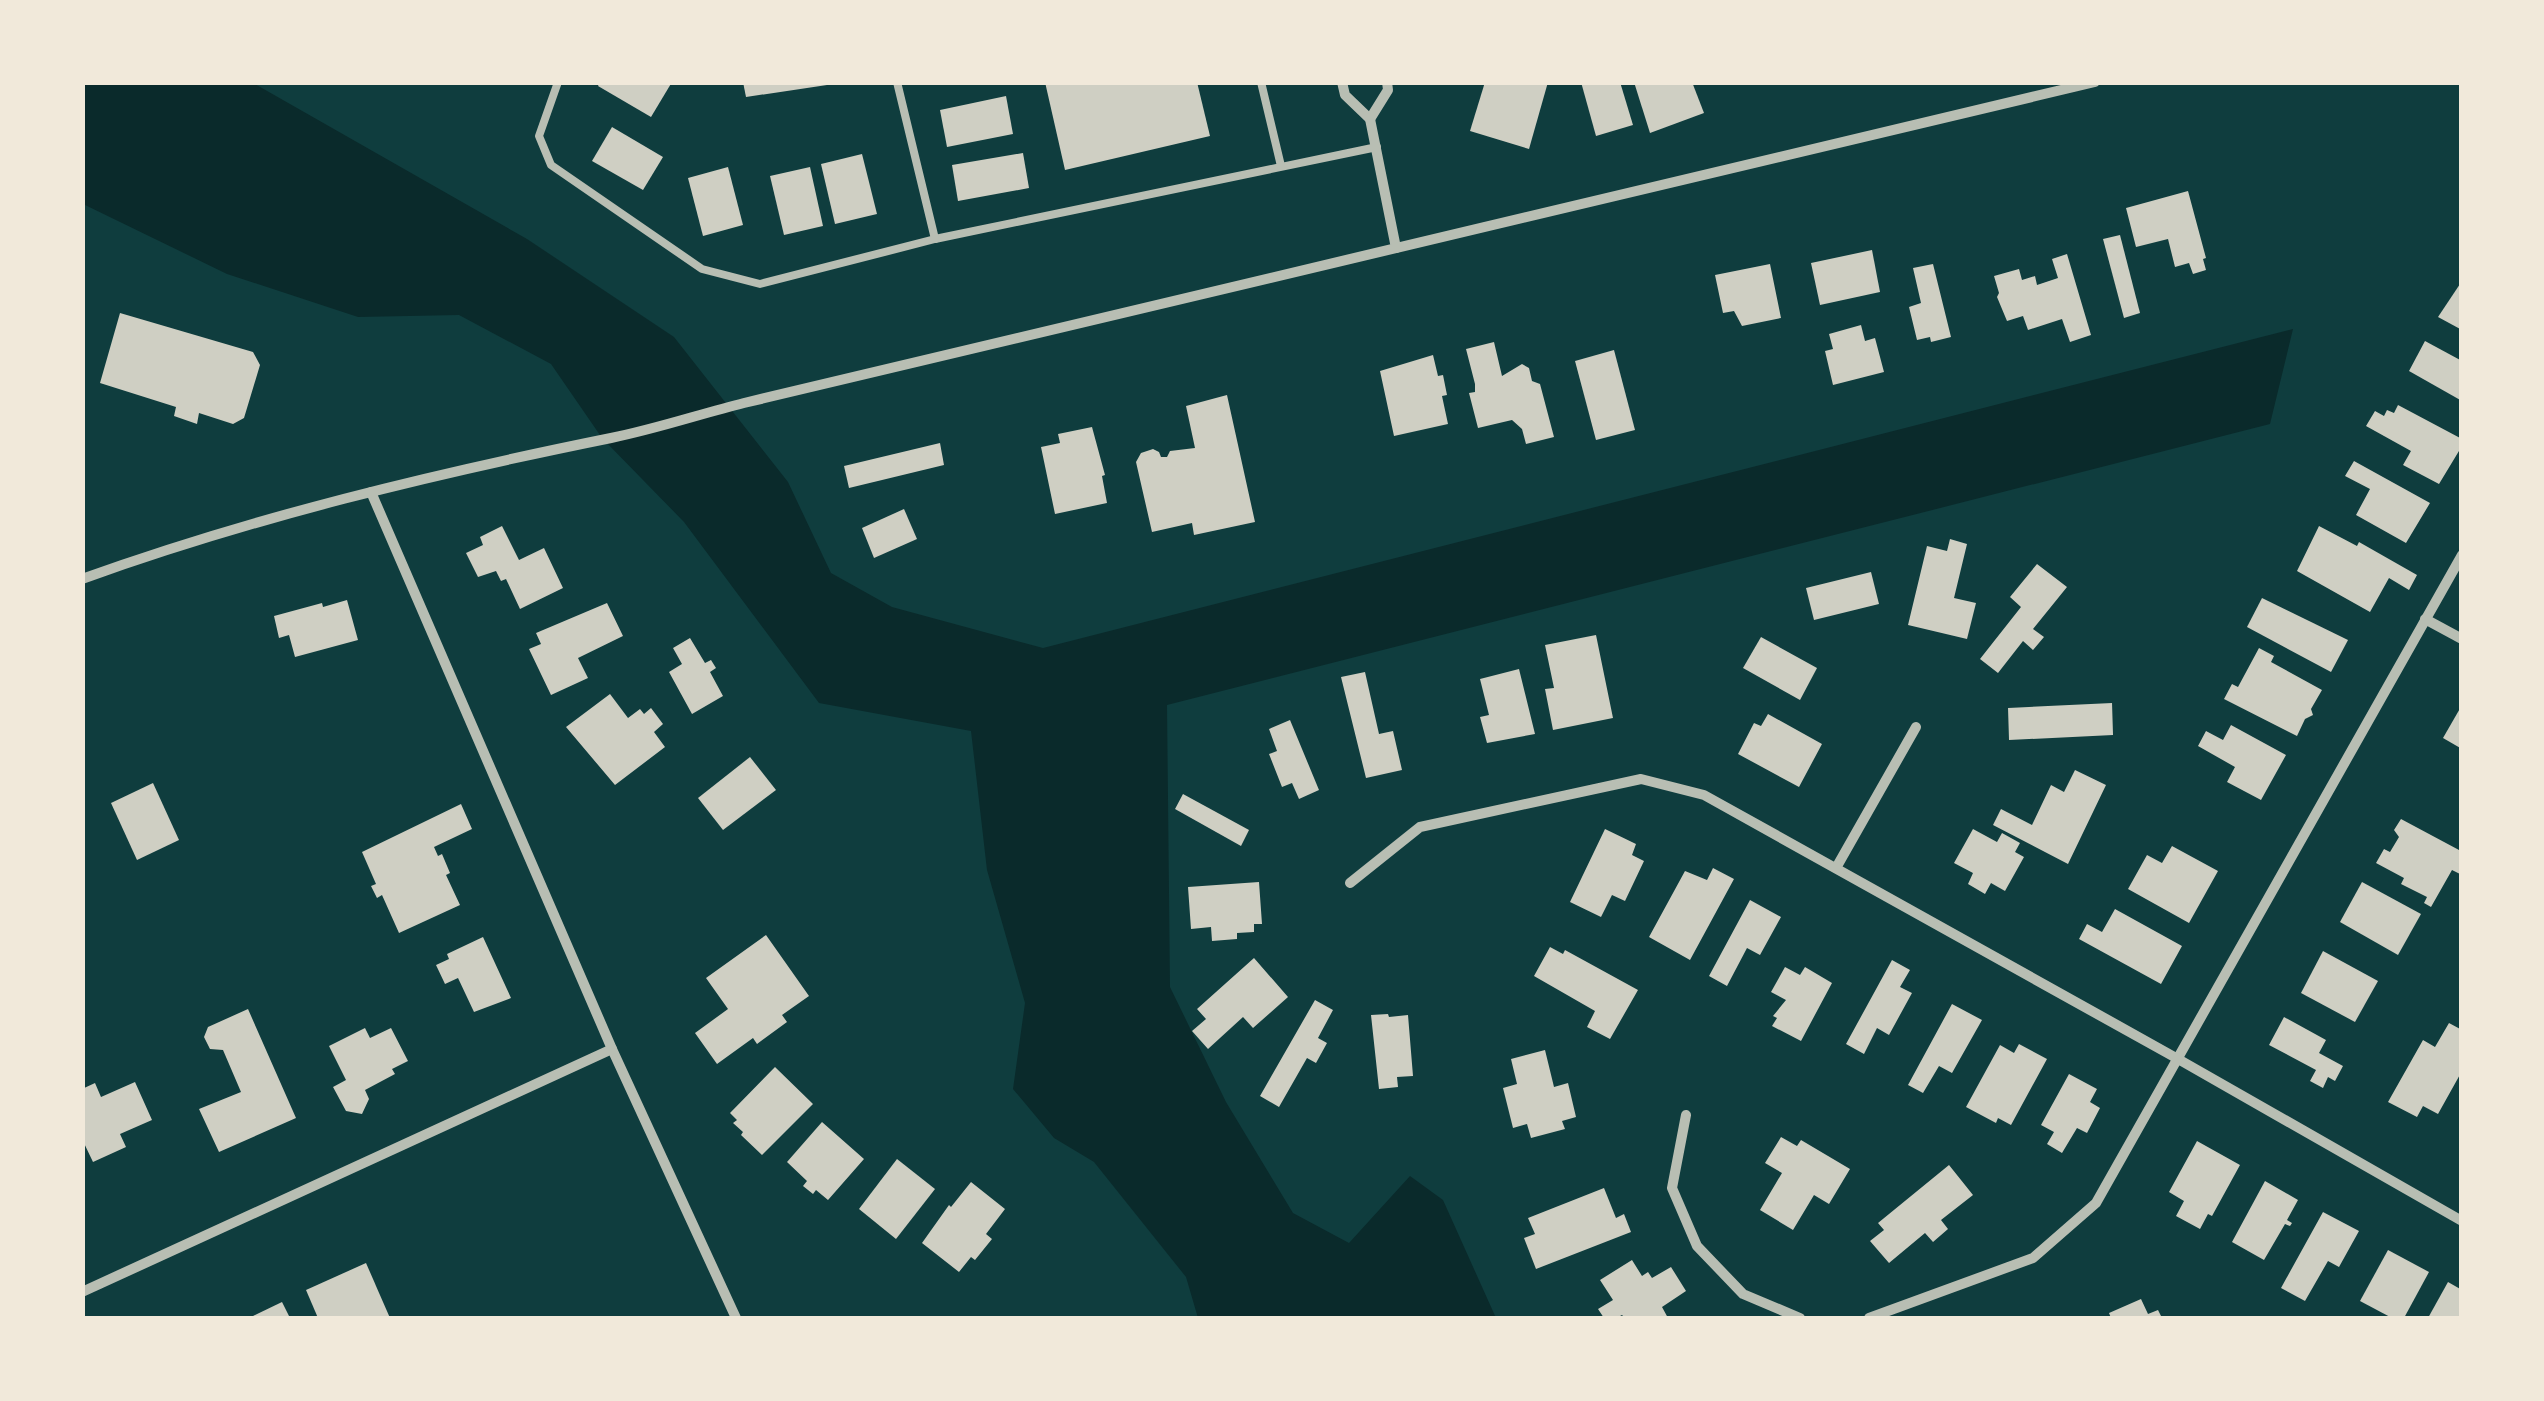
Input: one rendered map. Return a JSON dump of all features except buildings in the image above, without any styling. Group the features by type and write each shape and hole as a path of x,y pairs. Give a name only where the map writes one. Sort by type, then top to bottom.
{"street":[{"path":"1342,82 1346,95 1370,119 1396,248"},
{"path":"1370,119 1388,90 1386,82"},
{"path":"82,579 150,554 370,492 614,438 744,403 2095,82"},
{"path":"370,492 612,1049 736,1318"},
{"path":"1869,1318 2033,1258 2096,1204 2462,555"},
{"path":"2425,619 2462,640"},
{"path":"1836,868 1916,727"},
{"path":"1350,883 1420,827 1641,779 1704,796 2462,1221"},
{"path":"82,1292 612,1049"},
{"path":"1686,1116 1672,1188 1697,1246 1743,1294 1800,1318"}],"lane":[{"path":"558,82 539,136 551,165 702,269 760,284 935,239 1377,147"},
{"path":"897,82 935,239"},
{"path":"1261,82 1281,166"}],"water":[{"path":"82,83 253,83 527,239 674,337 788,482 831,573 892,607 1043,648 2293,329 2270,424 1167,705 1170,987 1226,1102 1293,1213 1349,1243 1410,1176 1443,1200 1496,1318 1198,1318 1186,1277 1094,1162 1054,1138 1013,1089 1025,1003 987,870 971,731 819,703 684,522 602,438 551,364 459,315 358,317 227,274 83,204"}]}
